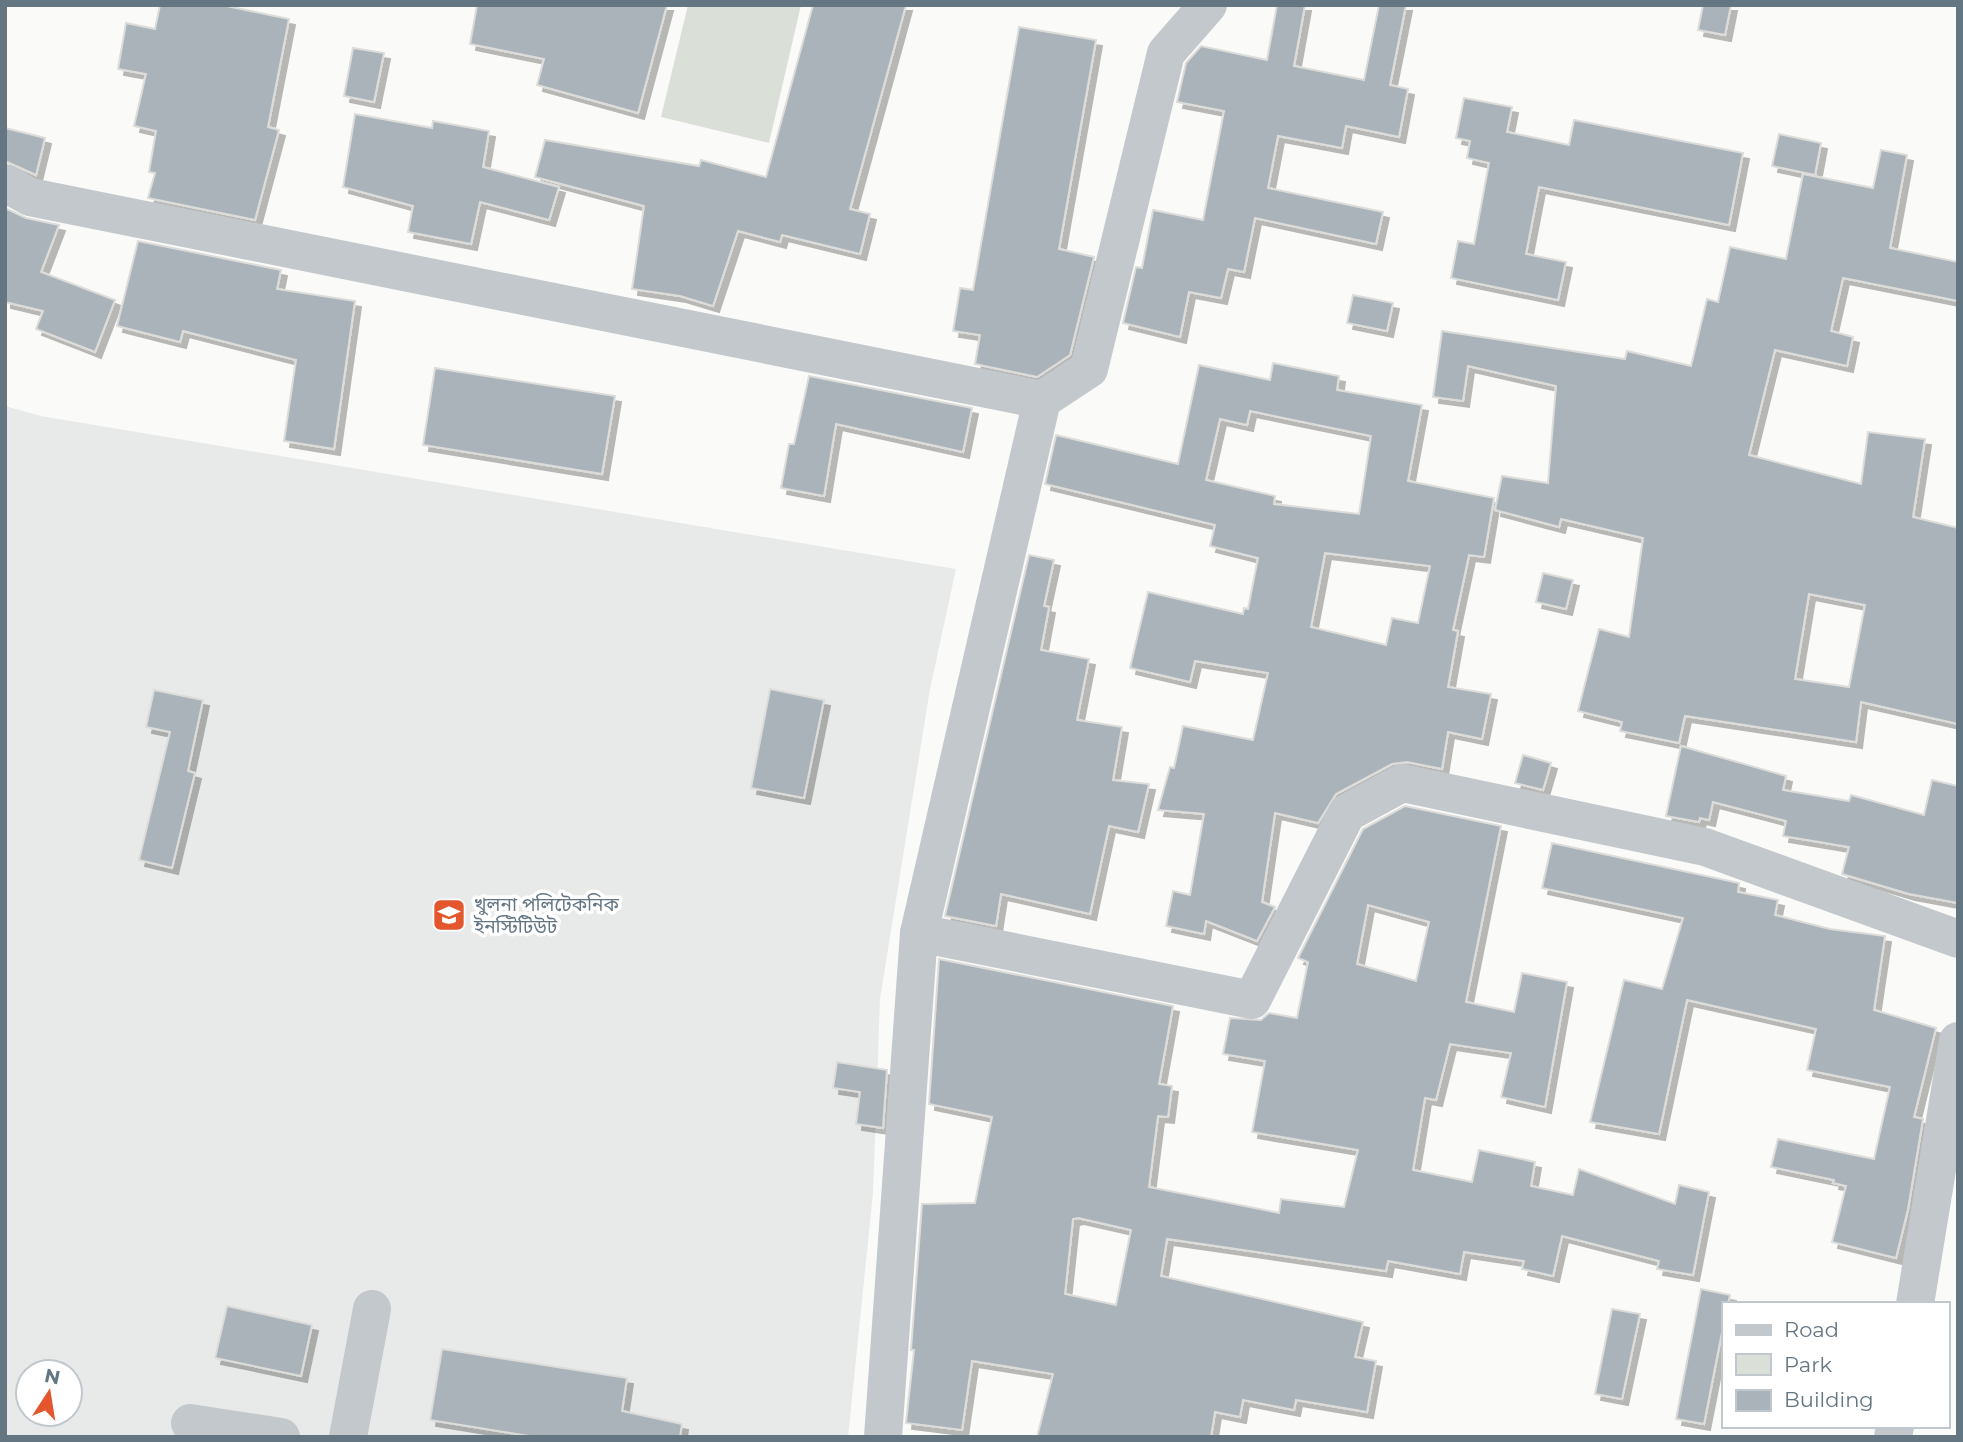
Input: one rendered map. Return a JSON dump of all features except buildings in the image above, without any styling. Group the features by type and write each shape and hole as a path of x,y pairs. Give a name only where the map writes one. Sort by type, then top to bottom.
{"street":[{"path":"883,1437 919,933 1042,400 1090,369 1166,53 1208,5"},
{"path":"5,183 30,197 1042,400"},
{"path":"919,933 1252,1000 1347,813 1402,783 1705,848 1958,939"},
{"path":"1915,1302 1958,1041"},
{"path":"348,1437 372,1309"},
{"path":"190,1423 281,1437"}],"shaded area":[{"name":"খুলনা পলিটেকনিক ইনস্টিটিউট","path":"5,406 41,416 956,569 930,689 880,999 873,1193 848,1437 5,1437"}],"green space":[{"path":"688,5 801,5 769,143 661,117"}],"place":[{"name":"খুলনা পলিটেকনিক ইনস্টিটিউট","path":"449,915"}]}
